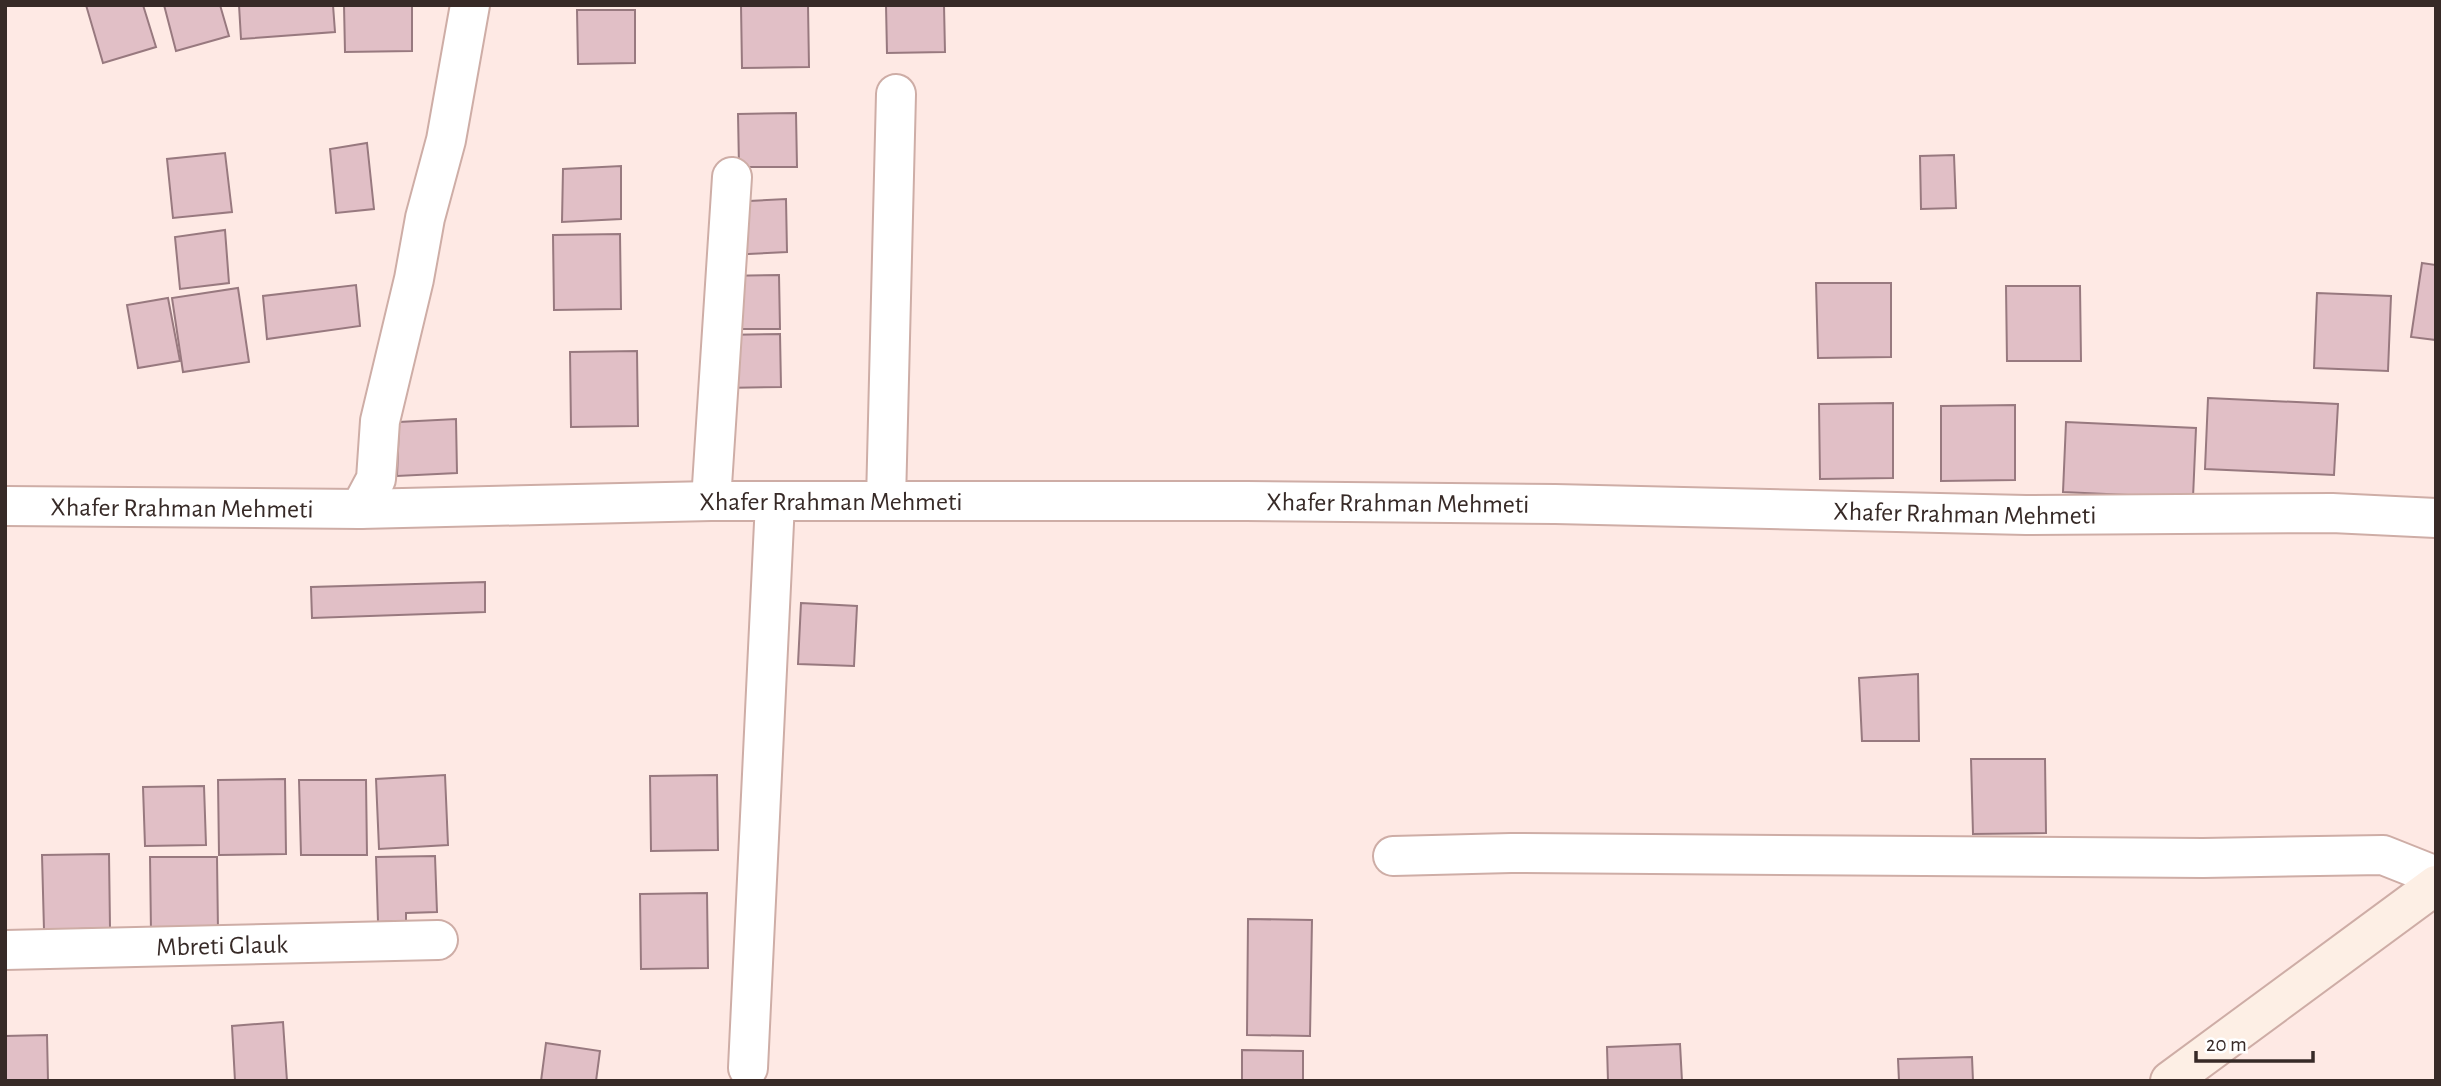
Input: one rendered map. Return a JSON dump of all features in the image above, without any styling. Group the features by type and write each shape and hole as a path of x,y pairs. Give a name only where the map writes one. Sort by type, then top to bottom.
{"main road":[{"path":"2171,1081 2436,885"}],"street":[{"path":"360,509 376,479 380,421 414,279 425,218 446,140 470,5"},
{"path":"886,501 896,94"},
{"path":"711,501 732,177"},
{"name":"Xhafer Rrahman Mehmeti","path":"5,506 360,509 711,501 1555,503 2026,515 2332,513 2436,518"},
{"path":"748,1068 775,502"},
{"path":"1393,856 1511,853 2190,858 2383,855 2436,876"},
{"name":"Mbreti Glauk","path":"5,950 438,940"}],"building":[{"path":"86,5 143,5 156,47 103,63"},
{"path":"164,5 220,5 229,36 176,51"},
{"path":"239,5 333,5 335,32 241,39"},
{"path":"344,5 412,5 412,51 345,52"},
{"path":"741,5 808,5 809,67 742,68"},
{"path":"886,5 944,5 945,52 887,53"},
{"path":"577,10 635,10 635,63 578,64"},
{"path":"796,113 797,167 739,167 738,114"},
{"path":"367,143 374,209 336,213 330,149"},
{"path":"225,153 232,212 173,218 167,159"},
{"path":"1954,155 1956,208 1921,209 1920,156"},
{"path":"621,166 621,219 562,222 563,169"},
{"path":"786,199 787,252 727,255 729,202"},
{"path":"225,230 229,283 180,289 175,237"},
{"path":"620,234 621,309 554,310 553,235"},
{"path":"2422,263 2436,265 2436,340 2411,337"},
{"path":"779,275 780,329 722,329 721,276"},
{"path":"1816,283 1891,283 1891,357 1818,358"},
{"path":"356,285 360,326 267,339 263,296"},
{"path":"2006,286 2080,286 2081,361 2007,361"},
{"path":"238,288 249,362 183,372 172,298"},
{"path":"2317,293 2391,296 2388,371 2314,368"},
{"path":"168,298 180,361 138,368 127,305"},
{"path":"780,334 781,387 722,388 721,335"},
{"path":"637,351 638,426 571,427 570,352"},
{"path":"2208,398 2338,404 2334,475 2205,469"},
{"path":"1893,403 1893,478 1820,479 1819,404"},
{"path":"2015,405 2015,480 1941,481 1941,406"},
{"path":"456,419 457,473 397,476 399,422"},
{"path":"2066,422 2196,428 2193,498 2063,492"},
{"path":"485,582 485,612 312,618 311,587"},
{"path":"801,603 857,606 854,666 798,664"},
{"path":"1918,674 1919,741 1862,741 1859,678"},
{"path":"1971,759 2045,759 2046,833 1973,834"},
{"path":"445,775 448,845 379,849 376,779"},
{"path":"717,775 718,850 651,851 650,776"},
{"path":"285,779 286,854 219,855 218,780"},
{"path":"299,780 366,780 367,855 301,855"},
{"path":"204,786 206,845 145,846 143,787"},
{"path":"109,854 110,928 44,930 42,855"},
{"path":"435,856 437,912 406,913 406,921 378,922 376,857"},
{"path":"150,857 217,857 218,931 151,932"},
{"path":"707,893 708,968 641,969 640,894"},
{"path":"1248,919 1312,920 1310,1036 1247,1035"},
{"path":"283,1022 287,1081 235,1081 232,1026"},
{"path":"47,1035 48,1081 5,1081 5,1036"},
{"path":"546,1043 600,1051 596,1081 541,1081"},
{"path":"1680,1044 1682,1081 1608,1081 1607,1047"},
{"path":"1242,1050 1303,1051 1303,1081 1242,1081"},
{"path":"1972,1057 1973,1081 1899,1081 1898,1059"}]}
